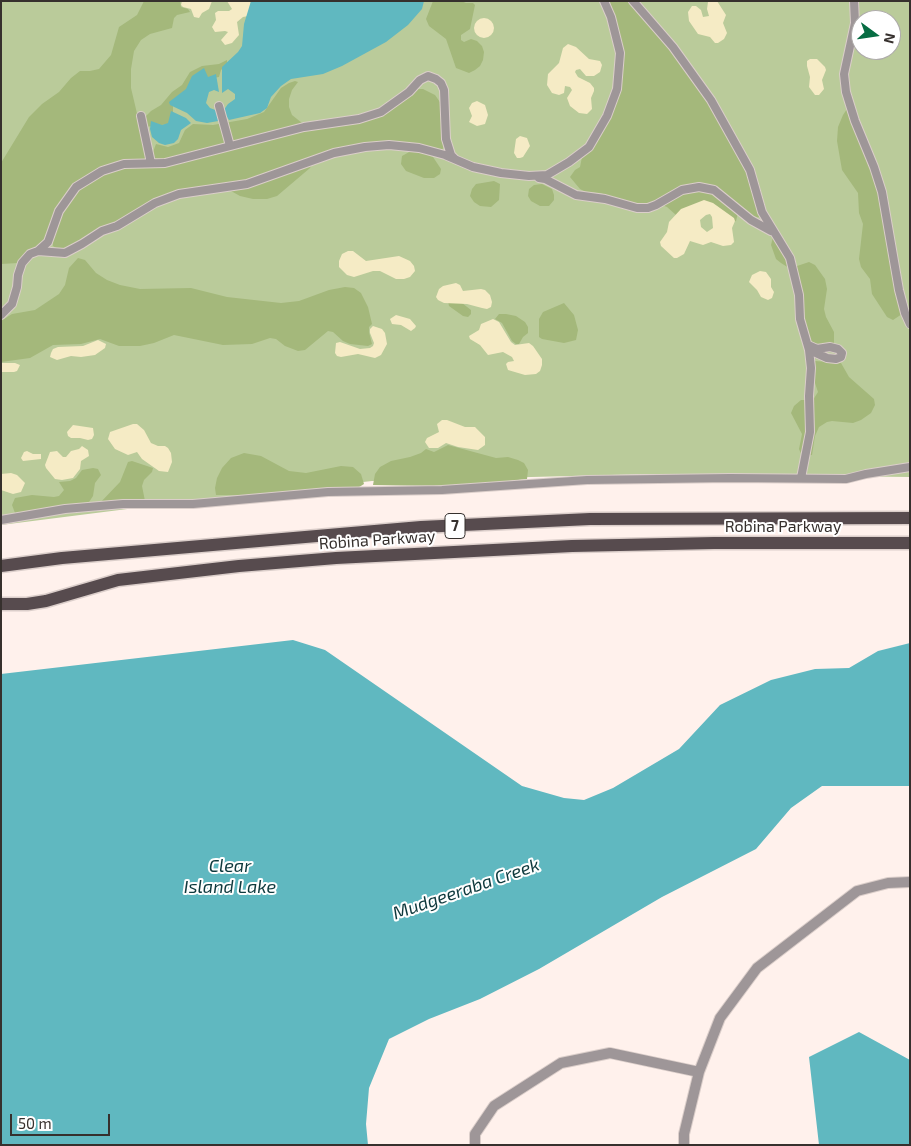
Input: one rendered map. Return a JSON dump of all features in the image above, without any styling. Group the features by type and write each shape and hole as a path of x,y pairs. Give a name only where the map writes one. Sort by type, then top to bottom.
{"main road":[{"name":"Robina Parkway","path":"1,566 72,557 451,526 590,519 910,518"},
{"name":"Robina Parkway","path":"1,604 27,604 46,601 118,580 239,566 336,558 572,546 714,543 910,543"}],"street":[{"path":"684,1145 687,1117 699,1072 720,1018 757,968 858,891 888,884 910,882"},
{"path":"475,1145 475,1134 494,1106 561,1063 610,1053 699,1072"}],"lane":[{"path":"527,176 547,175 589,146 607,116 617,89 620,53 611,17 604,1"},
{"path":"633,1 674,47 711,100 750,170 762,212 790,258 799,294 800,319 808,345 811,368 809,396 810,432 801,478"},
{"path":"854,1 855,23 844,74 846,92 882,192 899,290 910,324"},
{"path":"1,314 12,304 16,295 18,274 22,263 30,254 42,249 49,239 59,211 76,187 102,171 124,164 165,163 304,127 334,124 366,117 381,112 398,101 420,80 428,76 441,83 444,90 447,144 451,155 456,160"},
{"path":"219,106 230,146"},
{"path":"141,116 151,163"},
{"path":"430,151 443,152 447,144"},
{"path":"38,251 65,253 102,231 117,226 155,203 179,194 247,184 334,153 389,145 419,148 474,167 501,173 545,179 576,195 605,199 637,208 648,208 656,205 682,190 699,187 714,190 743,214 774,233"},
{"path":"558,169 553,175 558,185"},
{"path":"755,222 762,220 762,212"},
{"path":"49,239 52,249 57,252"},
{"path":"1,520 74,508 123,504 193,504 328,492 442,490 587,480 846,479 910,467"}],"green space":[{"path":"1,1 910,1 910,477 651,474 372,481 1,525"},
{"path":"144,1 180,1 181,7 188,9 190,12 177,15 174,18 172,28 150,34 141,40 134,51 131,69 131,88 148,160 100,169 56,212 44,242 18,263 1,264 1,163 29,117 42,104 59,92 80,71 99,69 111,55 119,27 137,15"},
{"path":"433,1 461,1 475,5 470,29 461,35 461,40 464,42 471,39 477,41 482,46 484,52 483,60 475,70 469,73 456,68 446,39 429,26 426,19"},
{"path":"610,1 627,1 641,12 661,35 706,97 743,162 760,211 759,217 755,218 738,213 736,221 733,222 720,213 676,215 662,205 636,205 600,193 586,192 580,189 570,177 580,167 582,157 589,150 621,78"},
{"path":"227,60 227,64 221,70 219,77 213,78 187,92 173,103 173,117 169,124 145,127 144,118 182,85 190,72 202,66 219,64"},
{"path":"295,81 298,82 292,90 289,99 292,115 302,123 313,128 373,116 414,89 423,89 435,95 442,105 445,144 442,150 396,144 317,156 310,168 277,196 267,199 253,199 210,186 171,193 67,250 59,250 53,246 52,236 61,213 79,189 101,174 154,160 153,152 156,144 168,147 179,143 185,130 193,124 213,125 247,119 264,112 281,88"},
{"path":"847,109 878,186 902,314 893,320 887,317 872,294 870,279 861,267 859,259 863,224 859,213 858,193 842,170 837,141 838,127"},
{"path":"411,151 433,157 441,169 440,174 434,178 424,178 406,171 401,164 402,156"},
{"path":"494,181 500,184 499,200 491,207 480,206 474,202 470,196 476,184"},
{"path":"542,184 552,189 554,195 554,200 549,206 540,206 531,201 528,196 529,189 534,185"},
{"path":"773,237 788,260 789,268 776,259 771,245"},
{"path":"78,258 85,260 96,273 107,280 140,289 191,288 227,297 281,303 299,301 329,290 345,287 354,288 361,293 368,307 372,324 369,327 369,332 372,344 368,346 350,344 343,341 333,332 328,331 305,350 298,351 285,346 276,339 270,338 252,344 223,345 174,335 140,346 119,346 100,339 81,344 53,345 30,358 1,362 1,321 12,314 35,310 59,294 65,285 69,268"},
{"path":"809,262 815,265 825,279 827,289 824,309 834,332 834,344 818,347 808,342 805,333 794,267"},
{"path":"448,301 462,303 471,310 471,314 468,317 463,316 449,306"},
{"path":"564,303 574,315 578,330 576,340 564,343 539,337 539,319 543,312"},
{"path":"499,314 516,316 525,322 528,327 528,333 519,344 512,341 502,323 495,319"},
{"path":"815,361 841,363 849,377 874,399 875,405 871,413 861,420 853,423 832,421 819,427 815,436 812,455 802,456 799,449 802,434 791,413 794,406 801,400 813,400 818,392 815,383"},
{"path":"448,445 496,458 508,457 518,460 524,463 528,470 527,479 433,486 373,485 375,474 380,467 391,461 410,457 426,449 434,452"},
{"path":"244,453 261,456 289,471 306,473 341,466 353,467 361,474 364,484 356,489 263,495 216,495 217,478 222,468 231,458"},
{"path":"132,461 153,468 142,486 145,501 99,504 120,482 128,462"},
{"path":"98,469 101,475 95,483 93,496 87,505 15,513 12,505 15,498 32,495 59,496 64,490 59,482 70,481 76,478 82,470"}],"sand":[{"path":"182,1 212,1 209,9 202,13 199,18 194,17 191,9 181,5"},
{"path":"227,1 251,1 248,16 243,17 237,22 239,35 232,43 225,45 221,40 228,32 215,32 212,27 216,20 215,13 232,9"},
{"path":"717,1 726,15 723,23 727,33 724,39 715,43 710,37 698,34 689,21 688,12 692,6 696,6 701,10 703,17 709,16 708,2"},
{"path":"484,18 491,21 494,28 491,35 484,38 477,35 474,28 477,21"},
{"path":"568,44 576,47 589,59 600,61 602,65 600,72 594,76 586,76 580,69 575,72 578,77 590,83 594,88 591,98 592,109 587,114 579,113 570,106 567,98 572,90 570,87 565,86 564,93 559,95 552,93 547,85 548,74 559,63 563,48"},
{"path":"817,59 826,70 822,80 824,89 819,95 815,95 809,87 810,77 807,61"},
{"path":"477,101 485,105 488,115 485,124 477,126 469,122 472,116 469,108 472,103"},
{"path":"520,136 527,138 530,146 523,157 517,158 514,153 516,139"},
{"path":"704,200 713,203 734,218 735,221 732,228 734,242 731,245 723,246 711,242 703,245 690,241 684,254 674,258 661,246 660,242 667,232 669,222 681,209","holes":["710,214 713,228 707,232 701,227 700,220 706,215"]},
{"path":"353,251 366,261 399,256 410,261 415,271 410,277 404,279 396,279 380,271 373,271 354,277 347,275 339,267 339,261 342,254"},
{"path":"760,271 766,272 771,279 771,287 774,292 772,298 768,300 761,297 749,282 752,275"},
{"path":"456,283 460,285 463,291 485,290 490,295 491,307 487,309 467,304 444,303 438,300 436,297 439,289"},
{"path":"396,315 410,319 416,326 415,328 411,331 401,325 392,324 390,319"},
{"path":"493,319 499,322 511,342 515,345 529,343 533,346 542,359 540,371 536,374 525,375 508,370 506,364 514,361 512,357 503,352 488,355 480,345 470,339 469,336 479,330 481,324"},
{"path":"373,326 382,329 385,333 387,344 381,355 375,358 358,354 337,356 335,353 336,343 340,342 360,349 373,346 374,343 370,329"},
{"path":"98,340 106,344 105,348 95,355 71,356 57,360 50,357 53,349 58,347 83,346"},
{"path":"1,363 20,365 17,371 1,372"},
{"path":"442,420 465,427 475,427 485,437 485,445 478,450 446,443 438,448 429,448 425,442 427,438 439,432 437,424"},
{"path":"137,424 144,430 151,443 168,448 171,453 172,462 168,472 159,471 142,459 137,452 128,455 115,449 108,439 110,432"},
{"path":"73,425 93,428 94,435 92,439 71,438 68,436 67,432"},
{"path":"82,446 88,450 89,456 81,461 80,469 73,478 55,479 45,465 50,452 57,451 63,457 66,457 71,451"},
{"path":"27,451 33,454 41,454 41,459 23,461 21,458 24,452"},
{"path":"11,473 17,475 25,483 21,492 13,494 1,490 1,474"}],"water":[{"path":"251,1 424,1 422,9 408,25 386,42 323,74 291,79 281,86 271,97 267,108 260,113 229,120 223,111 235,99 235,94 228,89 222,93 222,67 242,46 244,24"},
{"path":"204,68 208,77 216,74 219,92 214,90 209,92 206,103 210,108 218,111 224,120 207,123 196,121 187,113 170,105 169,102 186,89 192,76"},
{"path":"171,111 186,118 191,123 181,130 178,139 174,143 165,145 152,137 151,121 162,125 168,123"},
{"name":"Clear Island Lake","path":"293,640 325,650 522,786 564,798 584,800 613,788 679,749 720,705 771,680 815,669 849,668 878,651 910,643 910,786 822,786 791,808 756,849 662,897 539,969 480,999 429,1019 389,1039 369,1088 366,1124 368,1145 1,1145 1,674"},
{"path":"859,1032 910,1060 910,1145 819,1145 809,1057"}],"water label":[{"name":"Mudgeeraba Creek","path":"466,889"}]}
